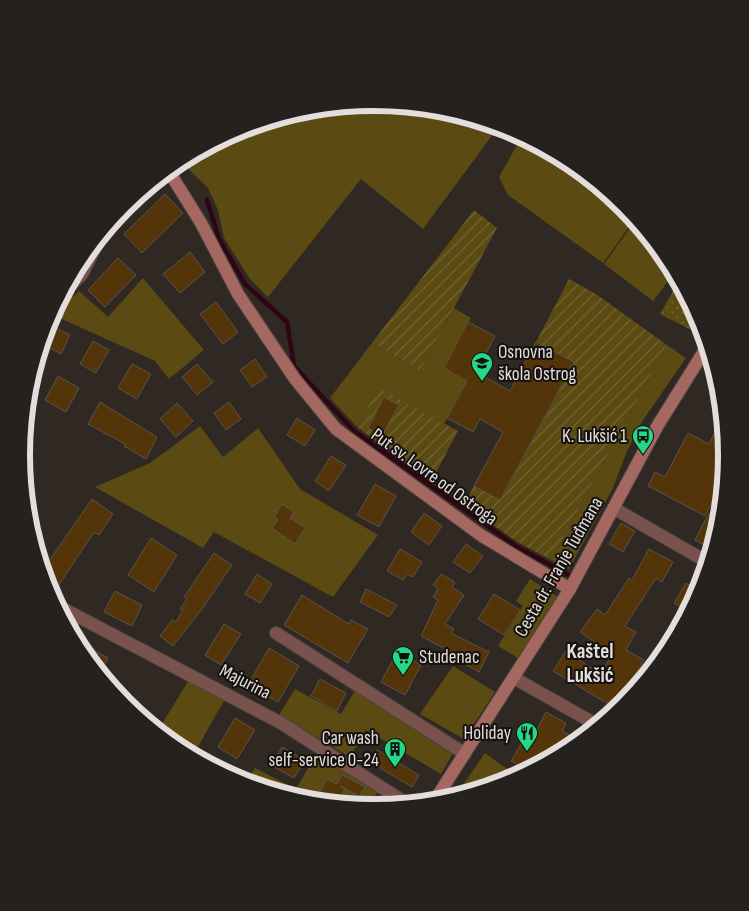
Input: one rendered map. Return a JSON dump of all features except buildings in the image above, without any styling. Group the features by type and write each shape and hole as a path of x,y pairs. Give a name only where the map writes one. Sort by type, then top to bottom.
{"street":[{"name":"Put sv. Lovre od Ostroga","path":"172,177 202,222 238,294 295,379 336,429 482,536 570,588"},
{"name":"Cesta dr. Franje Tuđmana","path":"439,794 570,588 615,509 658,425 703,353"},
{"path":"615,509 703,559"},
{"name":"Majurina","path":"68,611 281,723 399,799"},
{"path":"276,633 464,754"},
{"path":"514,678 593,722"}],"shaded area":[{"path":"352,112 397,112 442,118 494,133 423,229 361,179 268,297 250,279 224,238 218,210 208,188 186,167 243,137 264,129 307,118"},
{"path":"518,143 547,157 584,182 602,196 631,225 603,263 508,195 499,177"},
{"path":"474,210 497,228 420,371 372,343"},
{"path":"632,226 670,278 653,301 604,264"},
{"path":"143,278 204,350 169,379 155,361 59,318 66,303 79,291 108,317"},
{"path":"569,279 596,294 667,345 551,560 519,543 464,505 474,486 501,499 574,363 536,342"},
{"path":"675,287 696,331 691,330 660,314"},
{"path":"454,308 471,318 444,368 467,381 444,424 378,388 357,427 330,398 372,343 420,371"},
{"path":"667,345 686,358 641,423 627,451 613,488 569,569 551,560"},
{"path":"378,387 458,431 431,482 357,427"},
{"path":"200,426 223,457 258,428 300,489 378,535 333,597 214,532 203,548 95,487 150,463"},
{"path":"530,579 558,597 518,658 498,646 523,606 516,601"},
{"path":"453,666 495,692 464,739 420,714"},
{"path":"189,680 225,699 196,750 161,726"},
{"path":"295,689 341,714 356,689 453,753 441,774 366,730 350,757 279,715"},
{"path":"317,752 378,792 372,800 330,797 285,788 249,776 255,768 296,789"},
{"path":"485,753 511,772 485,782 460,789"}],"waterway":[{"path":"207,200 219,239 245,284 287,322 294,366 354,431 517,547 571,576"}],"place":[{"name":"Osnovna škola Ostrog","path":"482,382"},
{"name":"K. Lukšić 1","path":"643,455"},
{"name":"Studenac","path":"403,676"},
{"name":"Holiday","path":"527,752"},
{"name":"Car wash self-service 0-24","path":"395,768"}],"district":[{"name":"Kaštel Lukšić","path":"590,663"}]}
